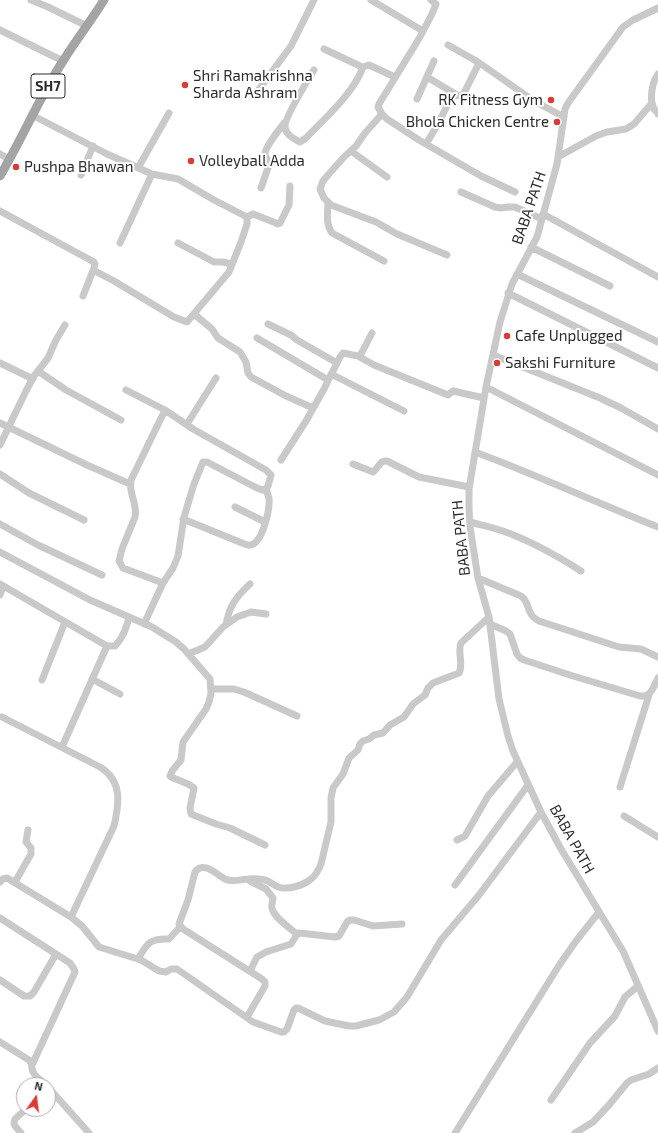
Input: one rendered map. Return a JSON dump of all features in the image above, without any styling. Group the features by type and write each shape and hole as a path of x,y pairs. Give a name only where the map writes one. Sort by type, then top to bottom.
{"main road":[{"name":"SH7","path":"0,176 10,160 32,114 62,61 104,0"}],"street":[{"path":"32,0 87,26"},
{"path":"254,96 291,46 314,0"},
{"path":"371,0 423,31"},
{"path":"431,0 436,6 423,31 378,106 378,109 387,119 426,144 481,176 515,192"},
{"name":"BABA PATH","path":"658,8 633,20 623,27 565,109 558,157 536,237 508,293 500,322 484,398 469,487 468,507 478,578 489,621 499,699 508,736 517,762 541,812 570,864 623,951 658,1031"},
{"path":"0,30 62,61"},
{"path":"448,45 479,63 534,101 564,117"},
{"path":"324,49 363,67 369,65 395,77"},
{"path":"417,99 434,61"},
{"path":"426,144 451,98 454,95 460,96 463,94 479,63"},
{"path":"286,120 286,132 298,141 303,141 342,99 360,75 363,67"},
{"path":"261,188 270,162 265,156 265,151 286,120 314,70"},
{"path":"658,74 652,86 652,103 658,114"},
{"path":"427,78 457,95"},
{"path":"558,157 596,136 607,132 626,129 634,124 652,103"},
{"path":"138,168 169,112"},
{"path":"32,114 138,168 152,174 178,179 246,217"},
{"path":"382,114 365,133 356,146 320,185 321,193 331,205 376,222 397,234 448,254"},
{"path":"81,175 93,146"},
{"path":"351,151 387,177"},
{"path":"0,154 10,160"},
{"path":"120,243 152,174"},
{"path":"246,217 253,214 276,224 280,223 289,205 290,186"},
{"path":"461,192 495,207 515,207 542,216 658,277"},
{"path":"328,202 327,223 332,233 384,261"},
{"path":"0,212 93,260 95,264 83,296"},
{"path":"93,270 174,317 187,322 226,275 232,264 246,224 246,217"},
{"path":"178,243 214,262 232,264"},
{"path":"531,247 610,286"},
{"path":"517,274 658,342"},
{"path":"508,293 658,368"},
{"path":"194,314 212,329 218,338 240,352 246,362 248,373 251,377 286,396 313,408"},
{"path":"268,324 291,335 337,363"},
{"path":"0,445 32,379 48,358 65,325"},
{"path":"358,356 361,354 372,333"},
{"path":"256,338 330,377 404,411"},
{"path":"280,460 306,421 343,353 358,356 374,365 448,395 453,391 484,398"},
{"path":"493,355 600,398 658,429"},
{"path":"0,363 32,379"},
{"path":"38,370 66,390 121,420"},
{"path":"187,424 216,378"},
{"path":"486,387 658,475"},
{"path":"126,390 165,410 268,472 271,477 266,489 269,499 269,508 260,538 253,545 249,546 183,519"},
{"path":"163,583 123,568 119,561 136,512 131,493 131,480 165,410"},
{"path":"0,423 130,484"},
{"path":"475,452 658,527"},
{"path":"353,464 373,472 383,460 428,480 469,487"},
{"path":"144,624 163,583 173,568 178,556 183,519 202,464 205,461 255,487 262,490 266,489"},
{"path":"0,474 29,493 84,520"},
{"path":"235,507 265,522"},
{"path":"470,522 503,531 529,542 554,554 582,571"},
{"path":"0,524 38,545 102,575"},
{"path":"0,552 90,600 144,624 176,642 188,654 210,679 210,698 206,709 183,742 181,760 170,776 194,788 190,808 191,814 230,828 265,845"},
{"path":"478,578 525,598 530,614 534,618 618,647 641,649 658,657"},
{"path":"226,625 230,608 238,596 250,584"},
{"path":"0,595 2,585 107,646 115,646 120,642 129,618"},
{"path":"188,654 205,647 226,625 237,617 251,612 266,614"},
{"path":"138,959 147,944 162,939 169,939 180,926 179,924 197,869 202,867 206,868 231,881 246,879 266,880 278,887 294,887 307,882 312,878 321,864 331,822 331,792 343,774 349,758 358,750 361,742 374,735 383,733 390,725 402,719 413,704 425,695 428,688 433,683 459,673 461,668 461,642 489,621 510,634 517,654 520,658 572,676 640,696 649,695"},
{"path":"42,680 65,622"},
{"path":"62,747 107,646"},
{"path":"620,787 649,695 658,678"},
{"path":"92,679 120,694"},
{"path":"211,689 234,689 244,692 297,716"},
{"path":"2,717 106,770 114,781 118,799 114,826 71,916"},
{"path":"457,840 465,836 488,796 517,762"},
{"path":"455,885 528,785"},
{"path":"2,878 7,878 15,882 71,916 82,926 99,946 138,959 159,971 166,972 171,968 177,969 260,1025 284,1032 287,1029 294,1010 298,1008 325,1021 356,1026 379,1020 400,1006 441,940 479,895 541,812"},
{"path":"624,816 658,837"},
{"path":"15,882 31,854 31,848 26,842 28,830"},
{"path":"246,879 266,888 273,898 273,912 297,934 302,933 335,937 339,936 347,922 350,920 373,926 402,924"},
{"path":"455,1133 558,967 599,912"},
{"path":"0,918 70,963 75,972 32,1065 31,1069 37,1077"},
{"path":"180,926 265,982 265,986 247,1017"},
{"path":"250,971 257,957 266,952 291,944 297,934"},
{"path":"0,980 24,996 30,996 34,992 56,954"},
{"path":"551,1100 590,1043 615,1016 625,997 638,986"},
{"path":"0,1042 28,1060 32,1065"},
{"path":"575,1133 593,1122 627,1083 631,1080 649,1074 658,1068"},
{"path":"56,1096 89,1133"},
{"path":"18,1117 14,1123 21,1133"}],"place":[{"name":"Shri Ramakrishna Sharda Ashram","path":"185,85"},
{"name":"RK Fitness Gym","path":"551,100"},
{"name":"Bhola Chicken Centre","path":"557,122"},
{"name":"Volleyball Adda","path":"191,161"},
{"name":"Pushpa Bhawan","path":"16,167"},
{"name":"Cafe Unplugged","path":"507,336"},
{"name":"Sakshi Furniture","path":"497,363"}]}
